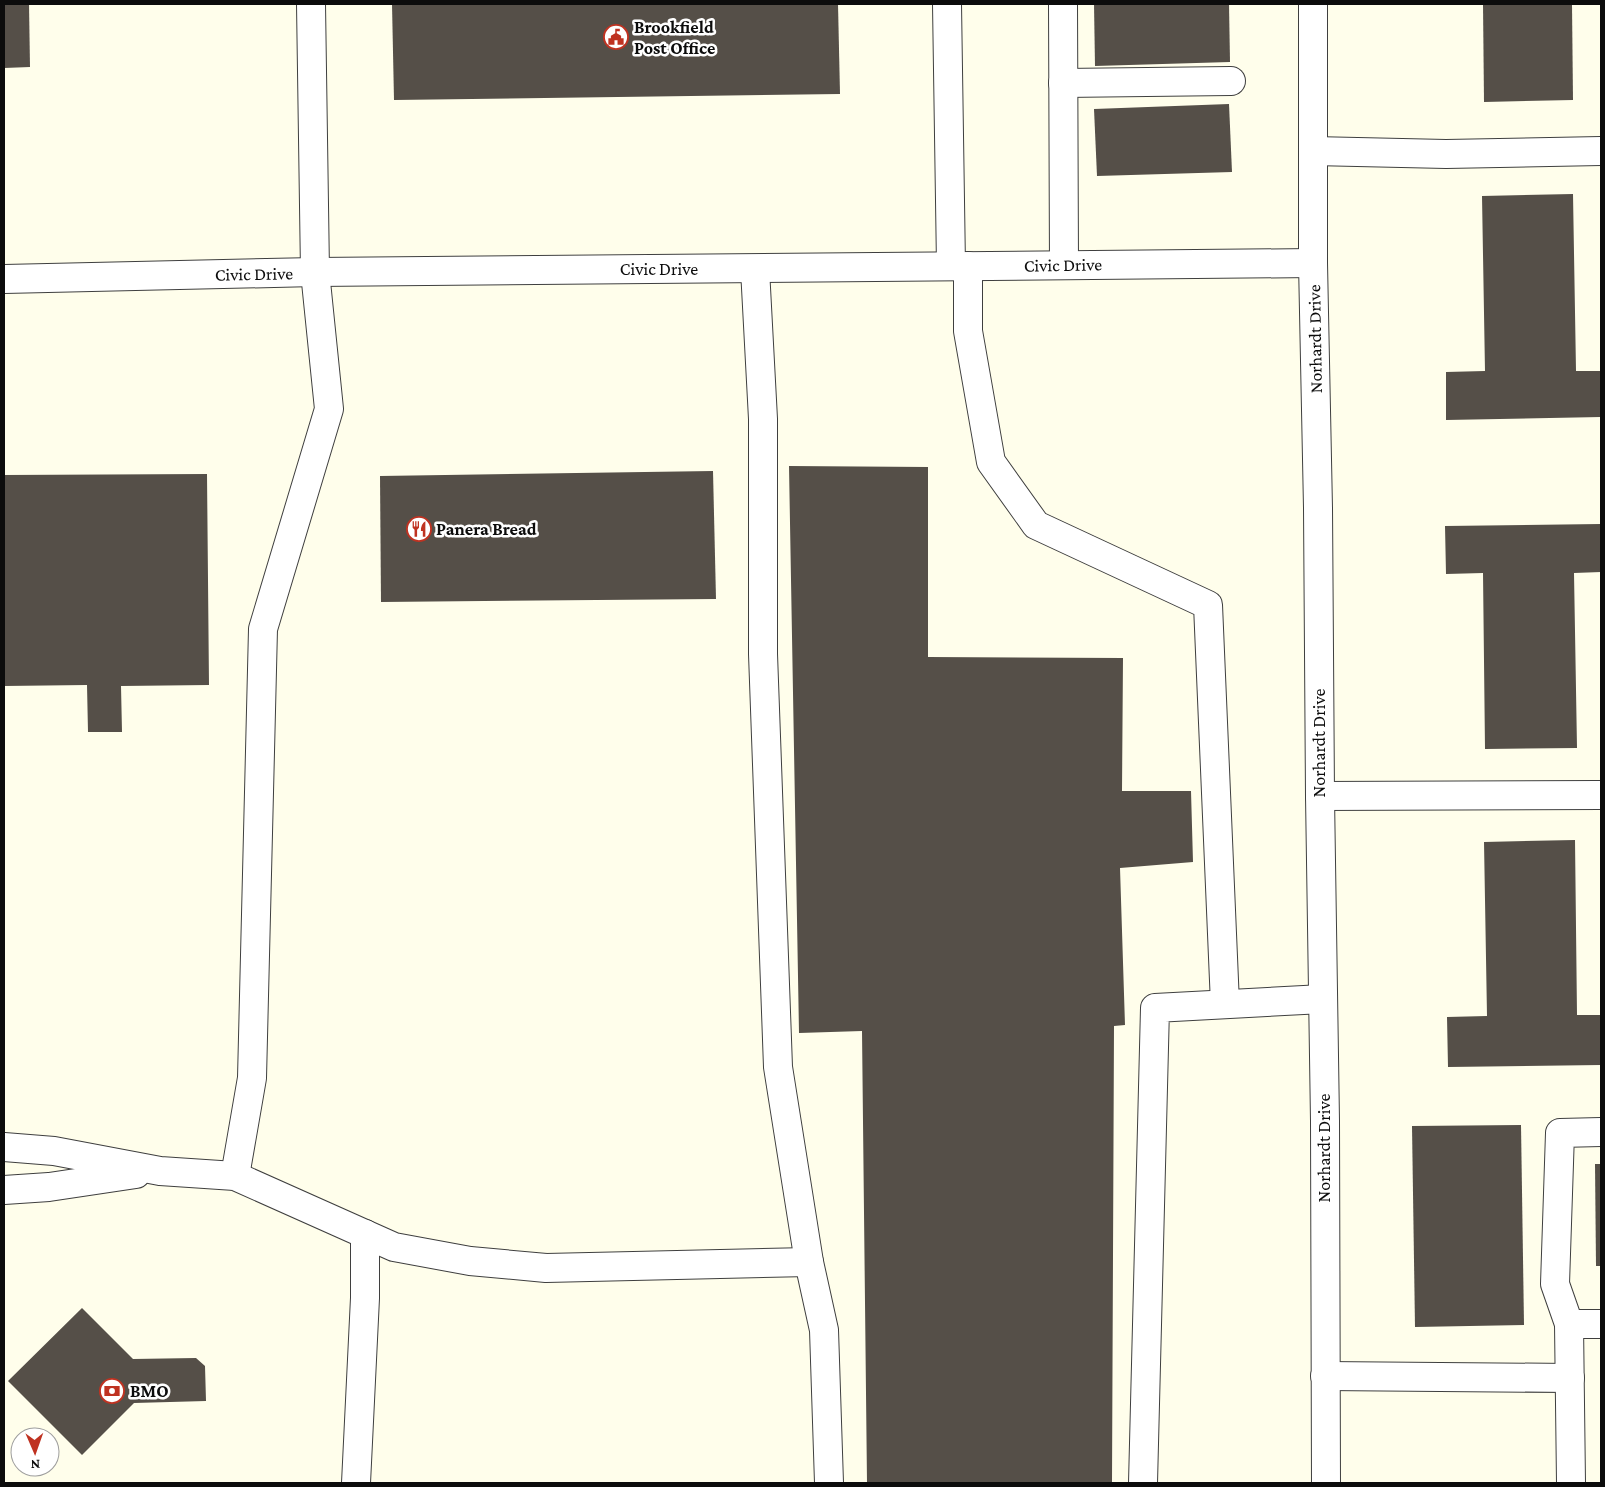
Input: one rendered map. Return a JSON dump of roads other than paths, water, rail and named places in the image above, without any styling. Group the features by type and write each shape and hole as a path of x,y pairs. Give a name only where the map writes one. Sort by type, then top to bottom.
{"street":[{"path":"235,1176 252,1078 263,629 329,410 315,272 312,4"},
{"path":"947,4 960,266 968,331 991,462 1036,525 1208,605 1225,1004"},
{"path":"1062,4 1064,265"},
{"name":"Norhardt Drive","path":"1313,4 1313,263 1318,518 1326,1483"},
{"path":"1063,83 1231,81"},
{"path":"1313,151 1446,154 1601,151"},
{"name":"Civic Drive","path":"4,279 315,272 1313,263"},
{"path":"755,269 763,419 763,654 778,1067 809,1262 824,1330 829,1483"},
{"path":"1320,796 1601,795"},
{"path":"1143,1483 1155,1008 1323,1000"},
{"path":"1571,1483 1569,1324 1555,1284 1560,1133 1601,1132"},
{"path":"4,1147 54,1151 160,1171 235,1176 394,1247 470,1261 546,1268 809,1262"},
{"path":"4,1190 49,1187 160,1171"},
{"path":"356,1483 365,1298 365,1234"},
{"path":"1569,1324 1601,1324"},
{"path":"1325,1376 1570,1378"}],"place":[{"name":"Brookfield Post Office","path":"616,37"},
{"name":"Panera Bread","path":"419,529"},
{"name":"BMO","path":"112,1391"}]}
